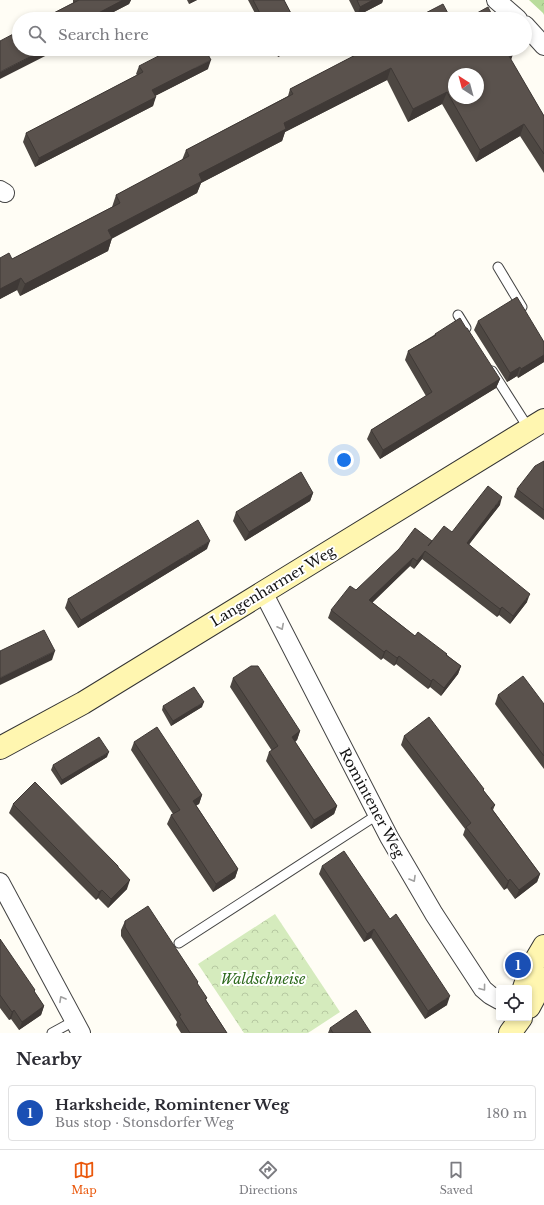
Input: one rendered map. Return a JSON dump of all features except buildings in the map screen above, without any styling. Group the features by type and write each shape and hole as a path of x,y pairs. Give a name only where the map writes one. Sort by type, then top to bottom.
{"main road":[{"name":"Langenharmer Weg","path":"0,748 71,710 536,425"},
{"path":"525,985 531,968 544,946"},
{"path":"532,1001 544,979"}],"street":[{"path":"496,0 510,12"},
{"path":"532,33 544,46"},
{"name":"Romintener Weg","path":"263,592 377,815 418,888 485,992 496,998"},
{"path":"0,882 77,1027"}],"lane":[{"path":"498,267 525,312"},
{"path":"458,315 470,334"},
{"path":"486,360 536,425"},
{"path":"179,943 377,815"},
{"path":"52,1033 77,1027"}],"green space":[{"path":"529,0 544,0 544,15 543,13"},
{"name":"Waldschneise","path":"275,914 340,1012 308,1033 244,1033 198,964"}],"place":[{"name":"Harksheide, Romintener Weg","path":"518,965"}]}
